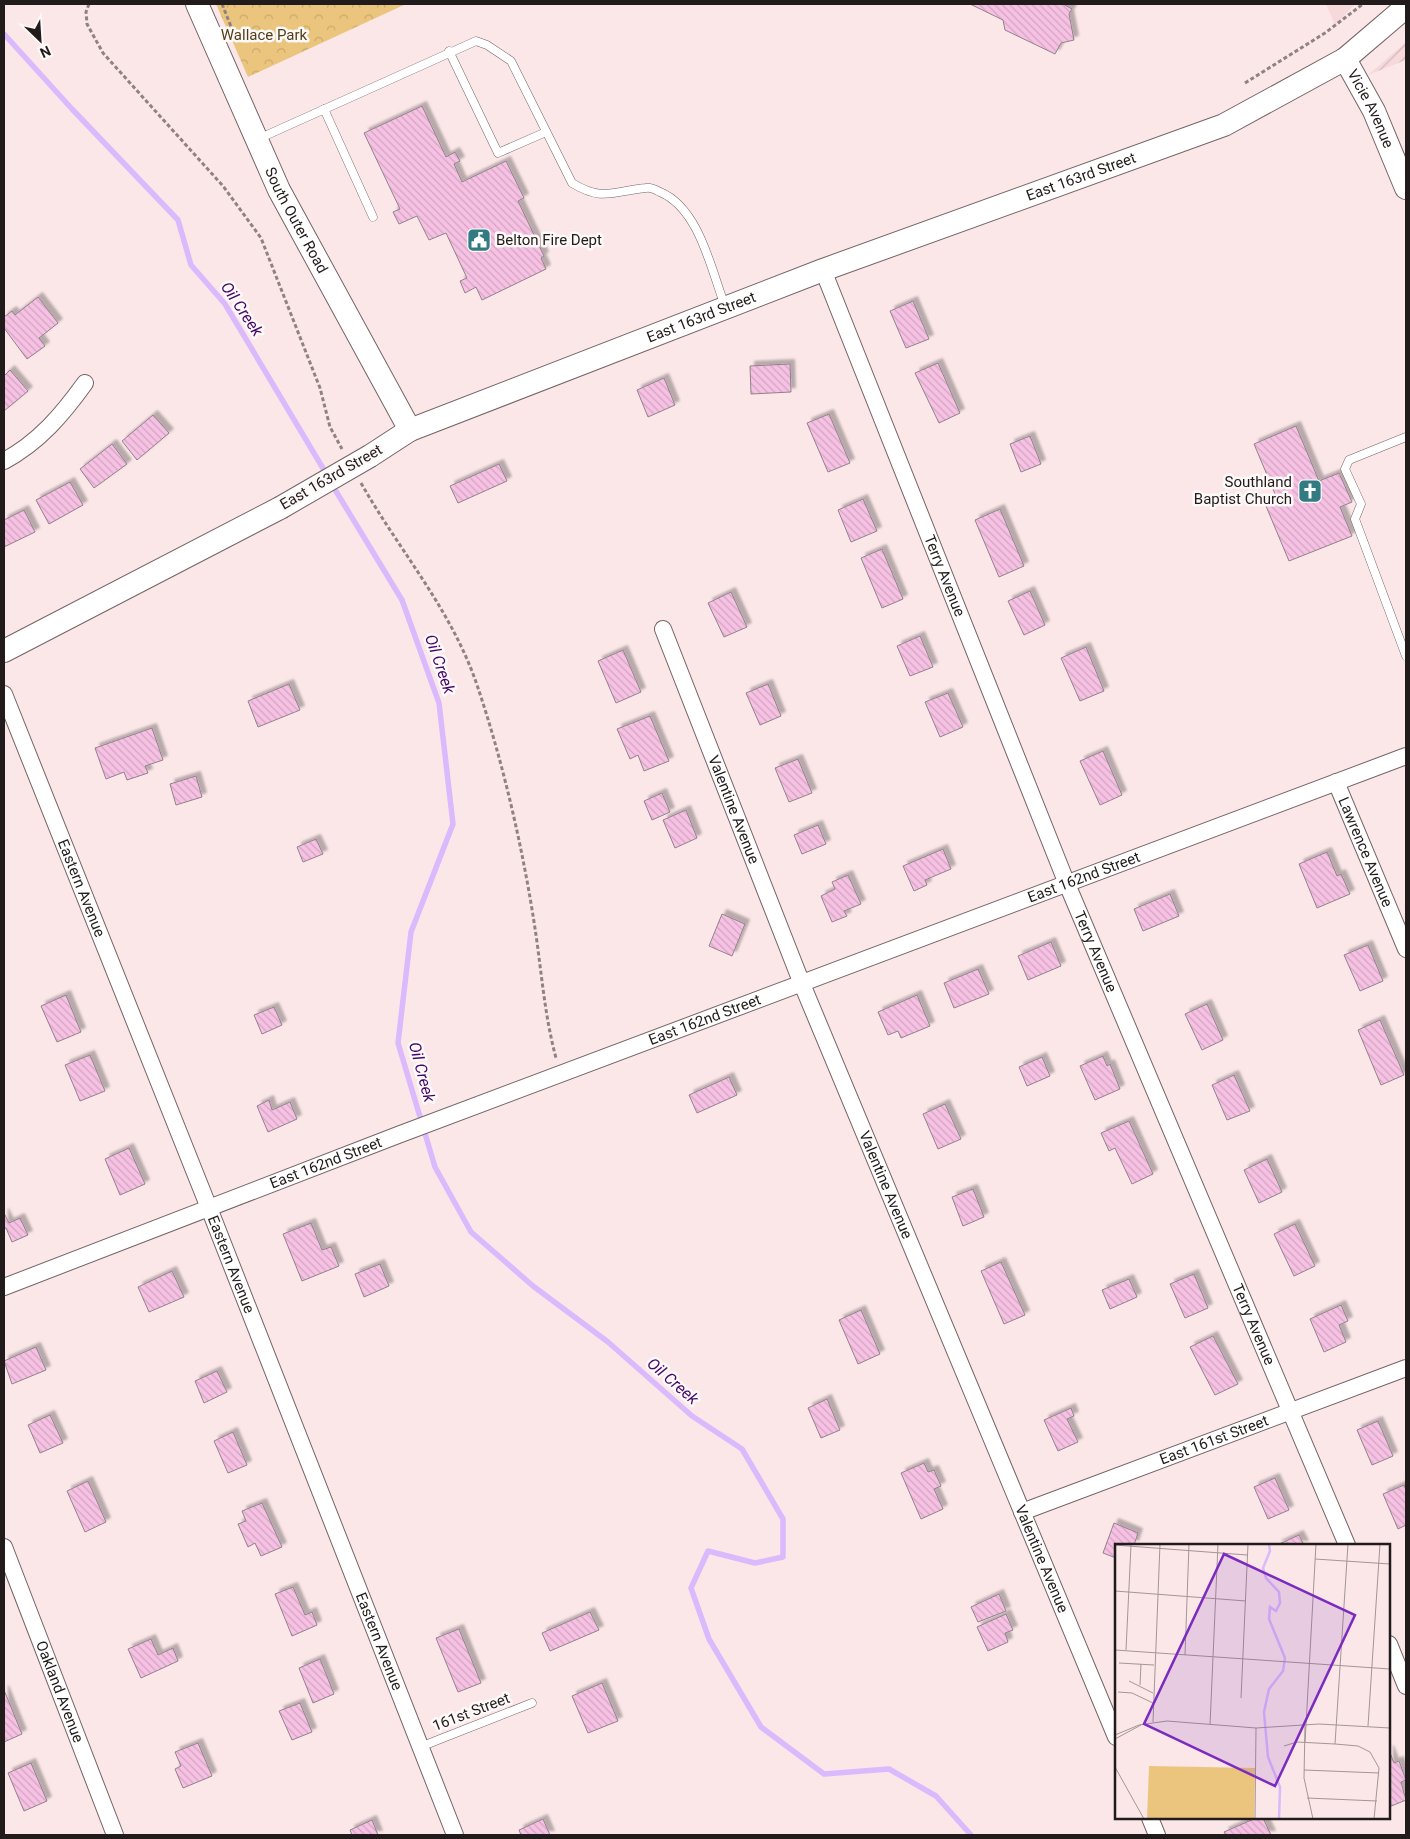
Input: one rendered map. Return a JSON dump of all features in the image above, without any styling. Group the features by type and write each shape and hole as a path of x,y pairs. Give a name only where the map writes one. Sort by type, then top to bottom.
{"street":[{"name":"South Outer Road","path":"197,4 278,190 410,430"},
{"name":"East 163rd Street","path":"4,651 280,508 370,456 410,430 823,270 1224,125 1345,59 1406,7"},
{"name":"Vicie Avenue","path":"1345,59 1374,111 1406,188"},
{"name":"Terry Avenue","path":"823,270 1068,884 1347,1544"},
{"path":"4,461 24,450 58,419 85,383"},
{"name":"Valentine Avenue","path":"663,629 802,984 1115,1735"},
{"name":"Eastern Avenue","path":"4,694 209,1208 454,1835"},
{"name":"East 162nd Street","path":"4,1287 398,1135 1406,756"},
{"name":"Lawrence Avenue","path":"1336,782 1406,949"},
{"name":"East 161st Street","path":"1022,1512 1406,1368"},
{"name":"Oakland Avenue","path":"4,1547 115,1835"},
{"path":"1390,1646 1406,1686"},
{"path":"1150,1819 1157,1835"}],"lane":[{"path":"256,140 449,51 476,41 487,45 511,61 572,182 588,192 604,195 648,187 663,193 685,209 694,224 726,307"},
{"path":"449,51 498,153 546,132"},
{"path":"324,109 373,217"},
{"path":"1406,437 1349,460 1346,468 1361,504 1356,519 1406,656"},
{"name":"161st Street","path":"420,1747 532,1703"}],"path":[{"path":"89,4 86,12 87,24 103,53 223,186 261,238 320,388 330,427 346,457"},
{"path":"1245,84 1325,33 1363,4"},
{"path":"360,482 391,533 416,567 448,617 476,681 519,839 536,936 548,1030 557,1063"}],"shaded area":[{"path":"1326,4 1355,4 1335,25"},
{"path":"1406,42 1406,60 1368,75"}],"green space":[{"name":"Wallace Park","path":"216,4 406,4 248,77"}],"building":[{"path":"970,4 1063,4 1072,9 1069,14 1074,40 1061,43 1055,54 1005,30 1003,20"},
{"path":"422,106 446,157 455,152 460,161 454,164 462,182 506,161 524,198 518,201 544,256 541,258 546,269 482,300 476,287 465,293 460,281 467,278 446,233 429,240 417,216 399,224 393,212 400,209 364,133"},
{"path":"38,297 58,323 39,338 45,346 27,359 4,328 4,317 12,311 15,315"},
{"path":"913,301 929,339 906,348 890,311"},
{"path":"938,363 960,413 939,423 915,373"},
{"path":"790,364 791,392 751,394 750,366"},
{"path":"10,370 28,391 4,411 4,376"},
{"path":"664,378 675,405 648,417 637,390"},
{"path":"829,414 850,463 828,472 807,423"},
{"path":"153,415 169,433 137,460 122,441"},
{"name":"Southland Baptist Church","path":"1296,426 1319,481 1339,473 1352,502 1340,507 1352,536 1289,561 1266,506 1278,501 1254,444"},
{"path":"1030,436 1041,464 1021,472 1010,444"},
{"path":"112,444 127,464 94,488 80,469"},
{"path":"499,464 507,481 458,503 450,486"},
{"path":"70,482 83,505 49,524 36,500"},
{"path":"863,499 877,531 851,542 838,510"},
{"path":"1000,509 1024,566 999,577 975,520"},
{"path":"24,510 35,532 4,547 4,520"},
{"path":"882,549 903,599 882,608 861,558"},
{"path":"1030,591 1045,625 1024,635 1008,601"},
{"path":"731,592 747,627 724,637 708,603"},
{"path":"920,636 933,667 910,676 897,646"},
{"path":"1086,647 1104,691 1080,701 1061,658"},
{"path":"623,650 641,692 616,703 598,661"},
{"path":"289,684 300,710 258,727 248,701"},
{"path":"768,684 781,716 760,725 746,693"},
{"path":"948,693 963,727 940,737 925,702"},
{"path":"650,716 669,761 644,771 638,755 630,759 617,729"},
{"path":"152,728 163,760 145,766 148,773 127,780 124,772 106,779 95,748"},
{"path":"1103,751 1122,795 1100,805 1080,761"},
{"path":"798,759 812,793 789,802 775,768"},
{"path":"196,776 202,797 176,805 170,784"},
{"path":"662,793 670,812 652,820 644,801"},
{"path":"686,810 697,838 675,848 663,820"},
{"path":"818,825 826,844 802,854 794,835"},
{"path":"316,839 323,854 303,862 297,847"},
{"path":"943,849 951,869 925,880 927,885 914,891 903,866"},
{"path":"1327,852 1337,876 1341,874 1350,894 1317,908 1299,864"},
{"path":"848,875 861,904 844,911 847,916 832,922 821,896 835,889 832,882"},
{"path":"1170,894 1179,916 1143,931 1134,909"},
{"path":"722,914 745,924 732,956 709,946"},
{"path":"1051,942 1061,966 1028,980 1018,956"},
{"path":"1368,945 1383,981 1360,991 1344,955"},
{"path":"978,969 989,994 954,1008 944,983"},
{"path":"66,995 81,1032 57,1042 41,1006"},
{"path":"917,995 930,1026 901,1038 898,1031 888,1035 878,1012"},
{"path":"1207,1004 1223,1040 1202,1050 1185,1014"},
{"path":"274,1007 282,1025 262,1034 254,1015"},
{"path":"1380,1020 1404,1075 1381,1085 1358,1030"},
{"path":"90,1055 105,1091 80,1101 65,1065"},
{"path":"1103,1056 1107,1066 1110,1064 1120,1089 1095,1100 1080,1066"},
{"path":"1042,1057 1050,1076 1027,1086 1019,1067"},
{"path":"1234,1075 1250,1111 1227,1120 1212,1085"},
{"path":"729,1077 737,1095 697,1113 689,1095"},
{"path":"269,1100 272,1110 290,1102 297,1119 268,1132 257,1106"},
{"path":"945,1104 961,1139 938,1149 923,1114"},
{"path":"1129,1121 1153,1174 1132,1184 1115,1148 1109,1151 1101,1133"},
{"path":"129,1148 145,1184 120,1195 105,1159"},
{"path":"1267,1159 1282,1192 1259,1203 1244,1170"},
{"path":"973,1189 984,1217 963,1226 952,1197"},
{"path":"4,1213 9,1223 20,1218 28,1235 12,1242 6,1228 4,1229"},
{"path":"311,1223 322,1250 331,1247 339,1266 302,1281 283,1234"},
{"path":"1295,1224 1315,1266 1294,1276 1274,1234"},
{"path":"1001,1262 1025,1315 1004,1324 981,1271"},
{"path":"380,1264 389,1286 364,1297 355,1274"},
{"path":"172,1271 184,1297 149,1312 138,1287"},
{"path":"1194,1274 1208,1308 1185,1318 1170,1284"},
{"path":"1129,1279 1137,1297 1110,1309 1102,1290"},
{"path":"1341,1305 1348,1321 1339,1325 1346,1342 1324,1352 1310,1319"},
{"path":"861,1310 880,1354 858,1364 839,1320"},
{"path":"1213,1336 1238,1384 1215,1395 1190,1347"},
{"path":"36,1347 46,1370 12,1384 4,1361"},
{"path":"217,1371 227,1392 204,1403 195,1381"},
{"path":"827,1399 840,1430 821,1438 808,1408"},
{"path":"1071,1408 1074,1416 1067,1419 1078,1442 1058,1451 1044,1420"},
{"path":"50,1415 63,1443 40,1453 28,1425"},
{"path":"1378,1421 1393,1456 1372,1465 1357,1430"},
{"path":"233,1432 247,1465 228,1473 214,1441"},
{"path":"924,1463 928,1472 934,1470 941,1486 934,1489 943,1509 921,1519 901,1473"},
{"path":"1275,1478 1289,1510 1268,1519 1254,1487"},
{"path":"88,1481 106,1522 85,1532 67,1491"},
{"path":"1404,1485 1406,1489 1406,1525 1398,1529 1383,1494"},
{"path":"262,1503 282,1547 261,1556 255,1543 248,1547 238,1524 246,1521 242,1511"},
{"path":"1114,1523 1138,1533 1134,1544 1115,1544 1115,1558 1103,1553"},
{"path":"1299,1535 1304,1544 1279,1544"},
{"path":"293,1587 305,1615 312,1612 317,1625 292,1636 275,1594"},
{"path":"999,1594 1006,1611 978,1622 971,1607"},
{"path":"590,1612 599,1630 550,1651 542,1633"},
{"path":"1006,1614 1013,1630 1005,1633 1008,1642 988,1651 977,1627"},
{"path":"459,1629 481,1683 458,1692 436,1638"},
{"path":"151,1639 158,1655 173,1648 178,1661 141,1678 128,1649"},
{"path":"320,1659 334,1694 313,1703 299,1668"},
{"path":"602,1683 618,1721 588,1733 572,1696"},
{"path":"4,1690 22,1734 4,1742"},
{"path":"300,1703 312,1732 292,1740 279,1711"},
{"path":"198,1743 212,1776 183,1788 175,1769 181,1766 175,1752"},
{"path":"1390,1753 1394,1763 1399,1761 1406,1780 1401,1782 1406,1800 1390,1807"},
{"path":"31,1763 47,1801 24,1811 8,1773"},
{"path":"543,1819 550,1835 521,1835 519,1830"},
{"path":"1254,1819 1263,1819 1271,1835 1226,1835 1224,1832"},
{"path":"372,1820 378,1835 352,1835 350,1830"}],"waterway":[{"name":"Oil Creek","path":"4,34 72,109 178,220 191,265 225,304 327,475"},
{"name":"Oil Creek","path":"331,483 402,600 439,703 453,824 411,932 398,1043 435,1167 471,1232 533,1286 608,1342 692,1416 742,1449 783,1519 783,1557 755,1563 708,1551 691,1588 709,1639 761,1727 824,1774 889,1769 936,1796 971,1835"}],"place":[{"name":"Belton Fire Dept","path":"479,240"},
{"name":"Southland Baptist Church","path":"1310,491"}]}
